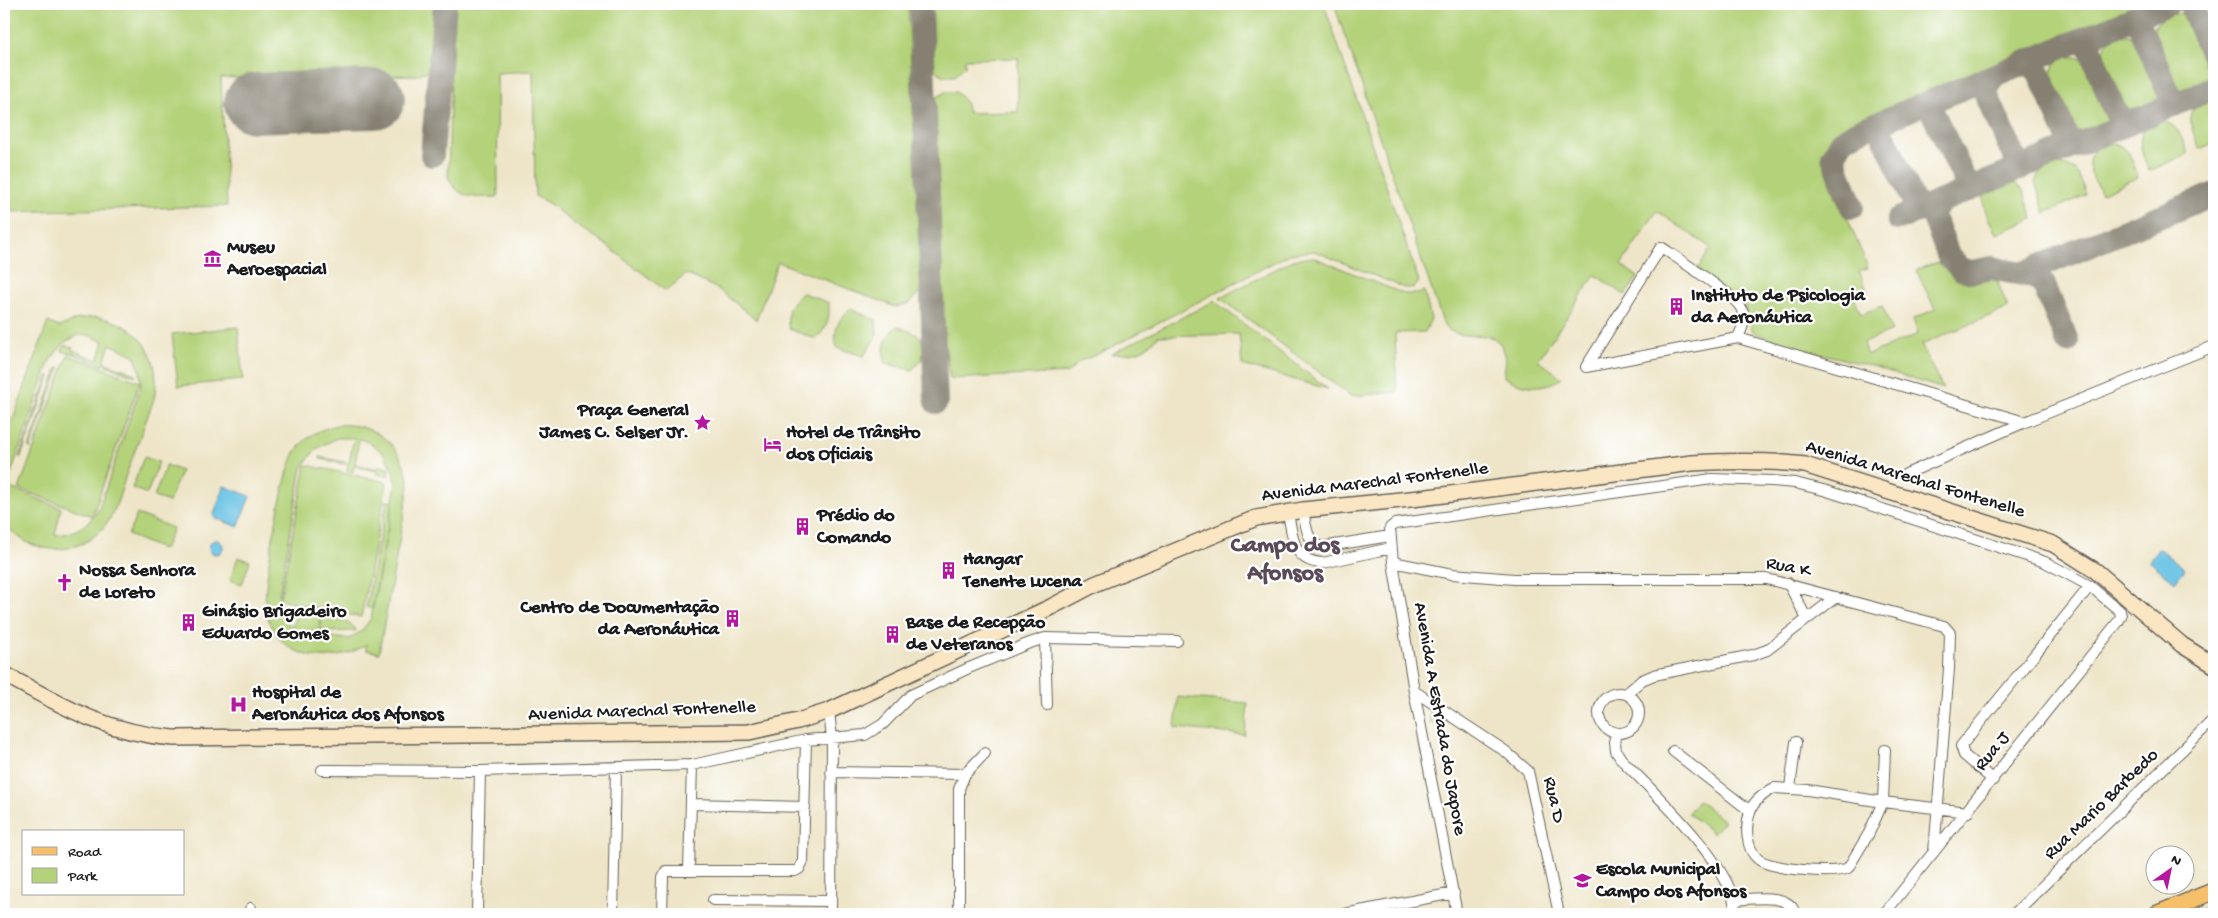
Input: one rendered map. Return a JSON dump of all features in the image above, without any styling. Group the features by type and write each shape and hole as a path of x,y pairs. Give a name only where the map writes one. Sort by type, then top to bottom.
{"main road":[{"name":"Avenida Marechal Fontenelle","path":"4,674 92,721 125,731 174,738 749,732 798,721 829,710 1051,607 1095,584 1256,518 1296,511 1420,498 1692,463 1764,461 1805,465 2053,544 2096,571 2182,645 2214,665"},
{"path":"2157,914 2214,891"}],"street":[{"path":"1738,338 1745,322 1741,308 1725,292 1661,247 1586,367 1738,338 2025,422"},
{"path":"1906,474 2025,422 2214,346"},
{"path":"1296,511 1310,540 1315,545 1322,546 1390,533 1395,524 1712,479 1772,480 1818,489 2016,552 2062,570 2090,586 1962,746 1964,755 1993,780"},
{"path":"1296,511 1296,548 1307,560 1323,562 1391,548"},
{"name":"Avenida A Estrada do Japore","path":"1390,533 1414,691 1458,914"},
{"path":"1360,540 1362,554"},
{"path":"1307,560 1315,545"},
{"name":"Rua K","path":"1393,562 1452,574 1506,579 1767,579 1936,622 1947,628 1950,634 1949,670 1934,852"},
{"path":"1788,583 1807,619"},
{"name":"Rua J","path":"1884,914 1968,812 2116,625 2121,616 2118,608 2090,586"},
{"path":"1626,694 1642,680 1654,675 1753,656 1767,650 1836,597"},
{"path":"322,770 480,771 692,765 806,740 864,735 883,724 911,696 969,668 1045,638 1177,641"},
{"path":"1045,638 1047,705"},
{"name":"Rua D","path":"1414,691 1505,751 1528,771 1559,914"},
{"path":"1619,692 1635,700 1640,716 1630,730 1614,733 1605,728 1599,720 1598,710 1602,701 1609,694 1619,692"},
{"path":"829,710 832,739 830,772 831,914"},
{"name":"Rua Mario Barbedo","path":"2014,914 2214,719"},
{"path":"1614,733 1616,751 1621,758 1717,865 1735,900 1735,914"},
{"path":"662,914 664,873 670,870 795,871 799,869 803,861 806,740"},
{"path":"1790,788 1796,742"},
{"path":"1885,750 1883,802 1852,864 1844,870 1836,872 1767,864 1759,860 1751,851 1748,843 1750,811 1766,793 1774,788 1790,788 1883,802 1968,812"},
{"path":"1673,751 1750,811"},
{"path":"959,914 959,788 964,774 985,753"},
{"path":"689,870 692,765"},
{"path":"613,914 616,767"},
{"path":"477,914 480,771"},
{"path":"830,772 964,774"},
{"path":"691,804 805,807"},
{"path":"1344,914 1454,893"},
{"path":"713,900 831,901"},
{"path":"1735,900 1778,900 1791,905 1795,914"}],"green space":[{"path":"4,4 437,4 433,65 427,71 417,75 221,78 227,206 4,212"},
{"path":"456,4 908,4 921,290 910,303 896,307 778,262 756,320 718,289 686,274 666,291 597,238 577,226 550,204 535,196 533,71 497,73 498,197 475,197 463,194 453,185 448,177 451,75"},
{"path":"931,4 1324,4 1419,282 1414,288 1405,288 1314,251 1290,254 1098,354 1080,361 1068,373 950,379 942,325 934,99 945,92 956,92 965,101 968,113 1018,112 1018,58 965,59 965,66 955,76 943,76 933,68"},
{"path":"1334,4 2149,4 1845,130 1832,144 1829,155 1833,178 1868,268 1859,271 1868,293 1855,299 1861,314 1882,306 1892,331 1863,343 1867,355 1918,334 1913,319 1935,309 1916,270 1941,261 1954,273 1965,279 1978,280 1995,275 2008,308 1921,345 1943,389 1875,367 1790,346 1753,332 1748,322 1745,306 1697,270 1711,248 1657,211 1621,265 1638,277 1625,295 1595,275 1538,360 1562,378 1548,384 1533,386 1511,381 1504,377 1505,354 1500,344 1487,336 1461,335 1444,326"},
{"path":"2205,4 2214,4 2214,39 2204,14"},
{"path":"2168,14 2183,15 2193,22 2207,54 2210,62 2211,76 2209,82 2197,90 2187,93 2177,87 2153,32 2157,23"},
{"path":"2128,35 2142,42 2162,94 2155,107 2147,112 2136,112 2122,107 2107,74 2104,62 2103,52 2106,44 2114,38"},
{"path":"2064,57 2077,57 2087,64 2109,113 2107,126 2098,134 2084,136 2073,130 2050,80 2054,64"},
{"path":"2208,98 2214,98 2214,143 2199,149 2191,126 2192,114 2200,103"},
{"path":"2161,121 2172,125 2176,129 2182,138 2188,154 2149,171 2141,148 2141,135 2145,129"},
{"path":"2107,144 2115,144 2125,149 2131,158 2138,177 2101,194 2091,172 2089,159 2098,148"},
{"path":"2057,164 2070,167 2078,174 2086,195 2045,213 2035,182 2044,170"},
{"path":"2010,182 2016,183 2023,190 2033,219 1996,234 1984,207 1984,196 1992,189"},
{"path":"1313,257 1404,294 1418,294 1424,291 1431,319 1425,332 1395,333 1397,392 1351,396 1220,298 1293,260"},
{"path":"803,293 829,303 827,323 816,339 789,329 789,308"},
{"path":"1214,301 1328,389 1242,365 1239,334 1158,336 1148,346 1138,351 1111,354"},
{"path":"850,309 876,320 877,335 864,356 837,348 837,327"},
{"path":"96,317 111,320 125,326 136,334 145,344 155,369 154,399 116,504 106,524 96,535 78,545 59,549 38,547 13,533 4,522 4,445 48,322 59,327 78,319","holes":["79,335 88,335 104,342 98,360 72,350 73,348 65,345 62,351 135,376 136,374 104,362 110,344 134,355 140,370 141,386 99,508 81,528 69,533 55,535 61,508 8,487 8,482 50,360 65,342"]},
{"path":"897,326 918,335 925,345 921,360 912,370 885,363 885,343"},
{"path":"238,327 243,380 178,386 172,334"},
{"path":"68,355 140,382 92,516 19,489"},
{"path":"58,367 60,367 30,449 29,448"},
{"path":"49,375 21,457 19,457"},
{"path":"351,425 364,428 386,440 402,460 409,486 379,653 366,650 367,644 352,652 337,656 307,655 293,649 281,640 272,627 266,611 265,599 270,556 280,504 291,462 296,451 304,441 319,431 331,427","holes":["337,438 354,438 349,463 320,457 320,459 348,465 347,471 353,472 354,466 377,471 377,474 388,476 389,468 379,466 378,469 355,464 359,439 361,439 375,446 385,456 392,469 396,484 371,618 362,631 349,639 318,636 323,610 300,605 291,628 285,618 279,600 326,610 321,622 321,632 356,631 355,628 327,610 361,617 387,482 306,465 280,598 302,468 316,449"]},
{"path":"144,457 159,462 147,494 132,488"},
{"path":"166,465 181,471 169,502 154,497"},
{"path":"387,501 393,502 372,609 366,607"},
{"path":"137,514 173,528 164,550 128,535"},
{"path":"238,557 250,561 242,584 230,580"},
{"path":"1178,697 1248,703 1245,735 1175,728"},
{"path":"1430,709 1451,721 1430,724"},
{"path":"1698,800 1724,821 1713,833 1688,813"},
{"path":"2214,904 2214,914 2191,914"}],"water":[{"path":"224,486 250,496 238,527 213,517"},
{"path":"216,540 221,542 223,547 221,552 216,554 211,552 209,547 211,542"},
{"path":"2159,548 2185,569 2175,582 2149,561"}],"taxiway":[{"path":"432,155 445,4"},
{"path":"921,4 936,402"},
{"path":"1852,207 1833,157 1842,141 1856,132 2168,4"},
{"path":"2190,4 2214,59"},
{"path":"2136,17 2174,105"},
{"path":"2096,33 2089,43 2090,49 2114,109 2123,121 2135,121"},
{"path":"2022,64 2031,66 2039,73 2068,139 2077,143 2083,142"},
{"path":"1996,75 1989,83 1986,94 2020,169"},
{"path":"1898,219 2214,88"},
{"path":"1928,103 1970,190"},
{"path":"1878,123 1918,211"},
{"path":"2021,274 2214,194"},
{"path":"1941,202 1934,209 1933,215 1949,257 1961,269 1972,272 1992,268 2032,276 2039,280 2044,285 2067,341"}],"runway":[{"path":"254,103 375,99"}],"place":[{"name":"Museu Aeroespacial","path":"213,259"},
{"name":"Instituto de Psicologia da Aeronáutica","path":"1677,307"},
{"name":"Praça General James C. Selser Jr.","path":"703,422"},
{"name":"Hotel de Trânsito dos Oficiais","path":"772,444"},
{"name":"Prédio do Comando","path":"803,527"},
{"name":"Hangar Tenente Lucena","path":"949,571"},
{"name":"Nossa Senhora de Loreto","path":"65,582"},
{"name":"Centro de Documentação da Aeronáutica","path":"733,619"},
{"name":"Ginásio Brigadeiro Eduardo Gomes","path":"188,623"},
{"name":"Base de Recepção de Veteranos","path":"892,634"},
{"name":"Hospital de Aeronáutica dos Afonsos","path":"238,704"},
{"name":"Escola Municipal Campo dos Afonsos","path":"1582,881"}],"district":[{"name":"Campo dos Afonsos","path":"1285,560"}]}
